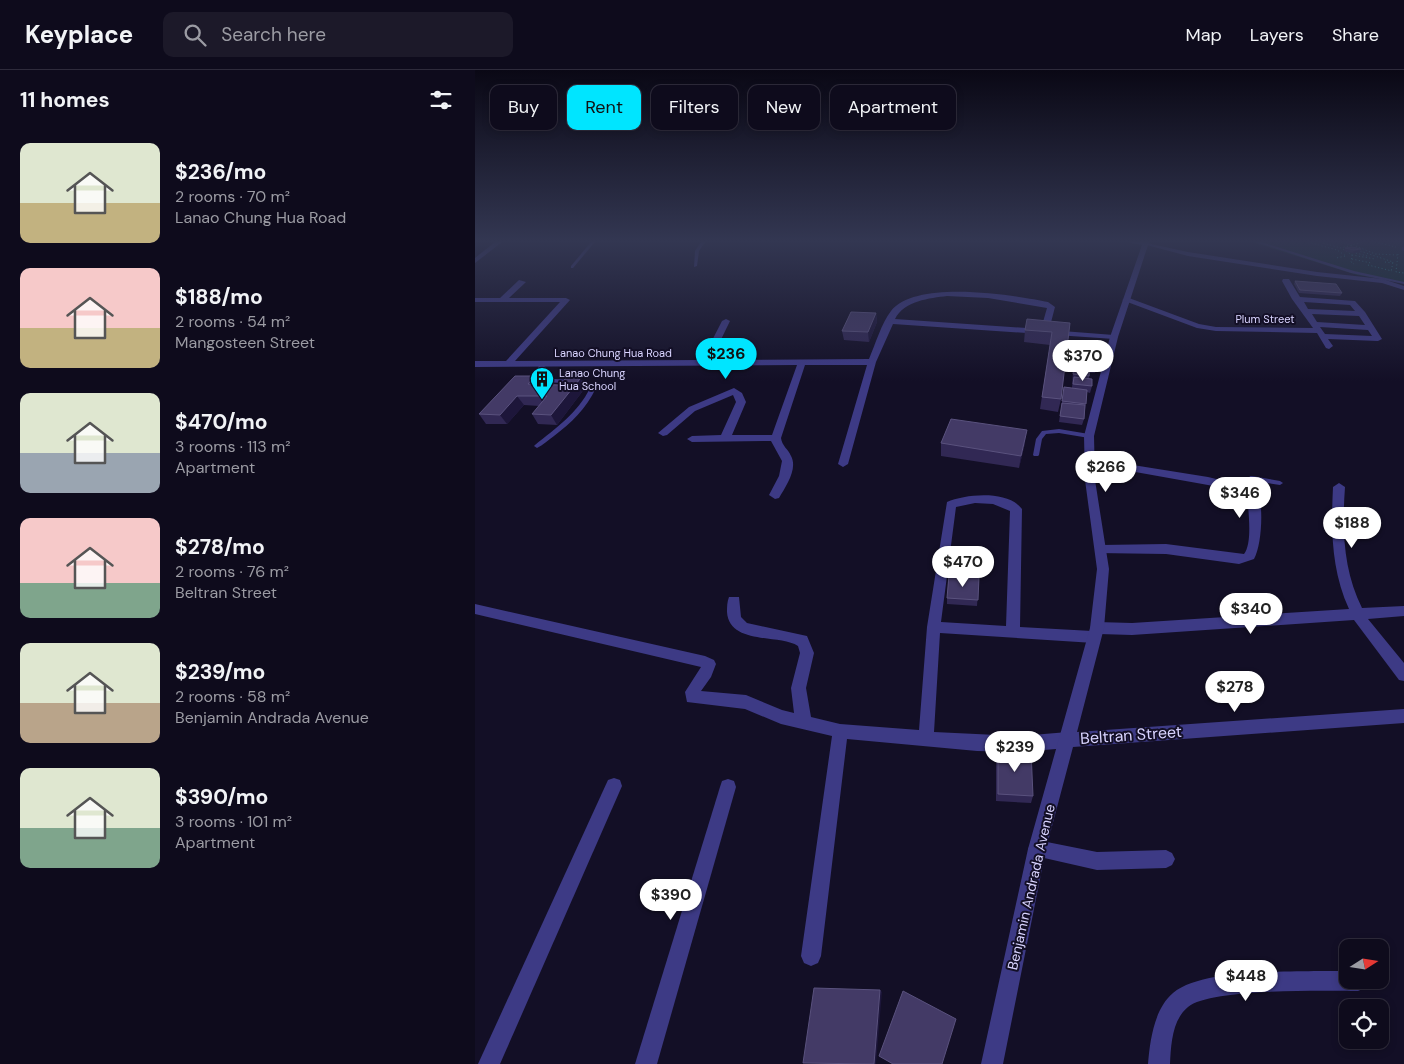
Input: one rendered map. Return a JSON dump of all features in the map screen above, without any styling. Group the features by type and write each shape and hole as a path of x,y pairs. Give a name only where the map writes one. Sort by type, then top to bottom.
{"street":[{"path":"502,300 515,288"},
{"name":"Benjamin Andrada Avenue","path":"992,1064 1037,849 1096,633 1103,569 1089,461 1089,436 1114,337 1130,288"},
{"path":"1291,288 1329,346"},
{"path":"843,464 872,362 895,311 910,302 952,293 970,293 1049,305 1051,310 1045,331"},
{"path":"1297,299 1348,302 1356,306 1378,339 1318,330"},
{"path":"475,300 566,300 508,364"},
{"name":"Plum Street","path":"1126,300 1197,326 1216,330 1318,330"},
{"path":"1305,311 1362,314"},
{"path":"705,364 726,321"},
{"path":"892,321 1114,337"},
{"path":"1318,330 1372,328"},
{"path":"775,495 788,467 785,455 779,448 777,438 802,362"},
{"name":"Lanao Chung Hua Road","path":"475,364 872,362"},
{"path":"663,433 692,409 734,391 739,395 741,402 725,439"},
{"path":"692,439 777,438"},
{"path":"1089,461 1208,481 1253,492 1253,544 1251,554 1244,559 1165,549 1101,550"},
{"path":"1339,486 1336,532 1339,555 1347,585 1358,614 1404,675"},
{"path":"926,739 934,627 951,505 965,499 993,501 1011,505 1017,509 1013,630"},
{"path":"734,601 733,617 737,624 744,628 802,640 807,647 808,658 801,674 799,687 800,710 805,722"},
{"name":"Beltran Street","path":"475,609 705,662 709,664 708,668 694,688 692,697 746,702 781,716 840,731 926,739 1020,744 1404,716"},
{"path":"934,627 1096,633 1404,611"},
{"path":"811,956 840,731"},
{"path":"489,1064 614,786"},
{"path":"646,1064 728,788"},
{"path":"1037,849 1097,861 1165,859"},
{"path":"1159,1064 1165,1020 1181,998 1206,989 1256,983 1339,981"}],"lane":[{"path":"537,446 569,422 589,398 593,388 586,383 538,380 535,378 543,364"},
{"path":"1036,455 1039,439 1044,432 1059,431 1089,436"},
{"path":"1253,492 1252,478 1280,483"}],"building":[{"path":"1299,288 1339,288 1342,293 1300,290"},
{"path":"851,312 876,313 868,332 842,331"},
{"path":"1027,319 1070,323 1061,399 1042,397 1052,332 1025,330"},
{"path":"1071,341 1098,344 1097,356 1070,353"},
{"path":"1070,355 1097,357 1097,367 1069,364"},
{"path":"1074,366 1090,367 1089,376 1073,374"},
{"path":"515,376 535,376 528,384 560,385 566,378 580,379 551,415 532,414 547,396 517,396 500,415 479,414"},
{"path":"1074,377 1092,379 1092,386 1073,384"},
{"path":"1064,387 1087,390 1086,404 1062,401"},
{"path":"1062,403 1085,405 1084,419 1060,416"},
{"path":"951,419 1027,430 1021,456 941,443"},
{"path":"949,575 979,577 978,600 947,598"},
{"path":"998,749 1031,751 1033,796 998,794"},
{"path":"814,988 880,990 874,1064 803,1063"},
{"path":"903,991 956,1019 942,1064 893,1064 879,1056"}],"place":[{"name":"Lanao Chung Hua School","path":"542,400"}]}
